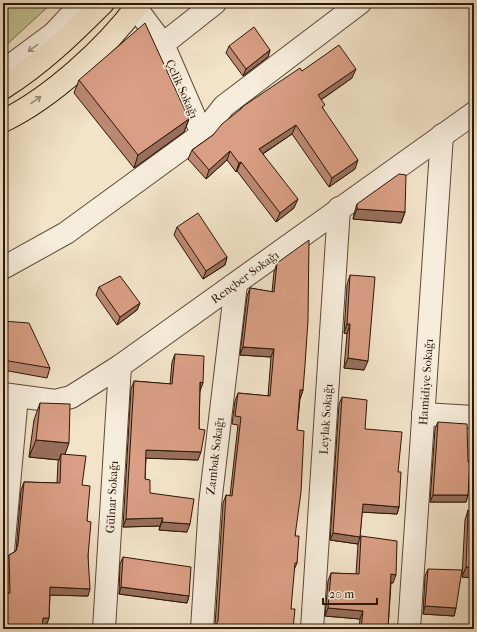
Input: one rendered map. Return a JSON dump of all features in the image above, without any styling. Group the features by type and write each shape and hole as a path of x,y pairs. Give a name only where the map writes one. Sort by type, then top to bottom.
{"main road":[{"path":"3,88 26,74 52,53 103,3"},
{"path":"3,121 13,116 49,91 90,58 138,6"}],"street":[{"path":"3,71 54,33 82,3"},
{"name":"Çelik Sokağı","path":"163,44 215,3"},
{"path":"3,268 66,233 202,134 224,106 360,3"},
{"name":"Çelik Sokağı","path":"138,6 163,44 202,134"},
{"name":"Rençber Sokağı","path":"10,395 55,401 71,397 120,366 236,284 442,134 474,113"},
{"name":"Hamidiye Sokağı","path":"409,629 442,134"},
{"name":"Leylak Sokağı","path":"312,629 339,208"},
{"name":"Zambak Sokağı","path":"202,629 210,504 236,284"},
{"name":"Gülnar Sokağı","path":"104,629 120,366"},
{"path":"3,551 10,395"},
{"path":"424,414 474,417"}],"shaded area":[{"path":"3,3 52,3 3,48"}],"building":[{"path":"145,23 189,119 138,155 79,80"},
{"path":"254,27 270,50 246,69 229,46"},
{"path":"339,45 356,69 318,95 325,105 322,107 358,160 332,178 296,125 259,149 298,199 280,213 241,162 239,163 230,151 209,170 192,150 213,135 222,124 242,107 300,68 302,71"},
{"path":"399,174 406,175 405,212 357,209 357,204"},
{"path":"198,213 227,257 206,271 177,227"},
{"path":"309,240 308,320 303,390 300,390 297,430 304,431 301,492 295,536 299,536 291,609 295,609 293,629 213,629 218,621 226,495 232,496 241,417 235,416 238,393 270,396 274,349 243,347 250,288 274,292 277,263"},
{"path":"350,275 375,277 368,361 348,358 350,324 347,324"},
{"path":"120,276 140,303 120,317 99,287"},
{"path":"3,321 29,323 50,368 3,360"},
{"path":"175,354 204,356 203,383 200,382 199,429 205,430 201,452 146,450 145,479 150,480 150,493 194,499 190,524 162,522 163,518 126,519 134,381 172,384"},
{"path":"342,397 367,400 365,429 402,432 398,472 401,472 399,507 363,504 360,537 333,533"},
{"path":"40,403 70,404 69,443 36,440"},
{"path":"438,422 467,424 468,462 470,462 468,495 433,495"},
{"path":"61,454 86,456 82,485 90,486 87,521 91,522 88,556 90,589 50,587 49,618 43,618 42,629 3,629 3,594 10,593 9,555 16,551 18,544 24,482 60,483"},
{"path":"468,510 474,510 474,567 466,567"},
{"path":"361,536 397,541 396,575 391,574 388,629 361,629 363,611 328,608 331,573 359,574"},
{"path":"123,557 191,567 189,596 121,587"},
{"path":"428,569 462,570 456,608 425,606"},
{"path":"150,626 181,628 181,629 150,629"}]}
